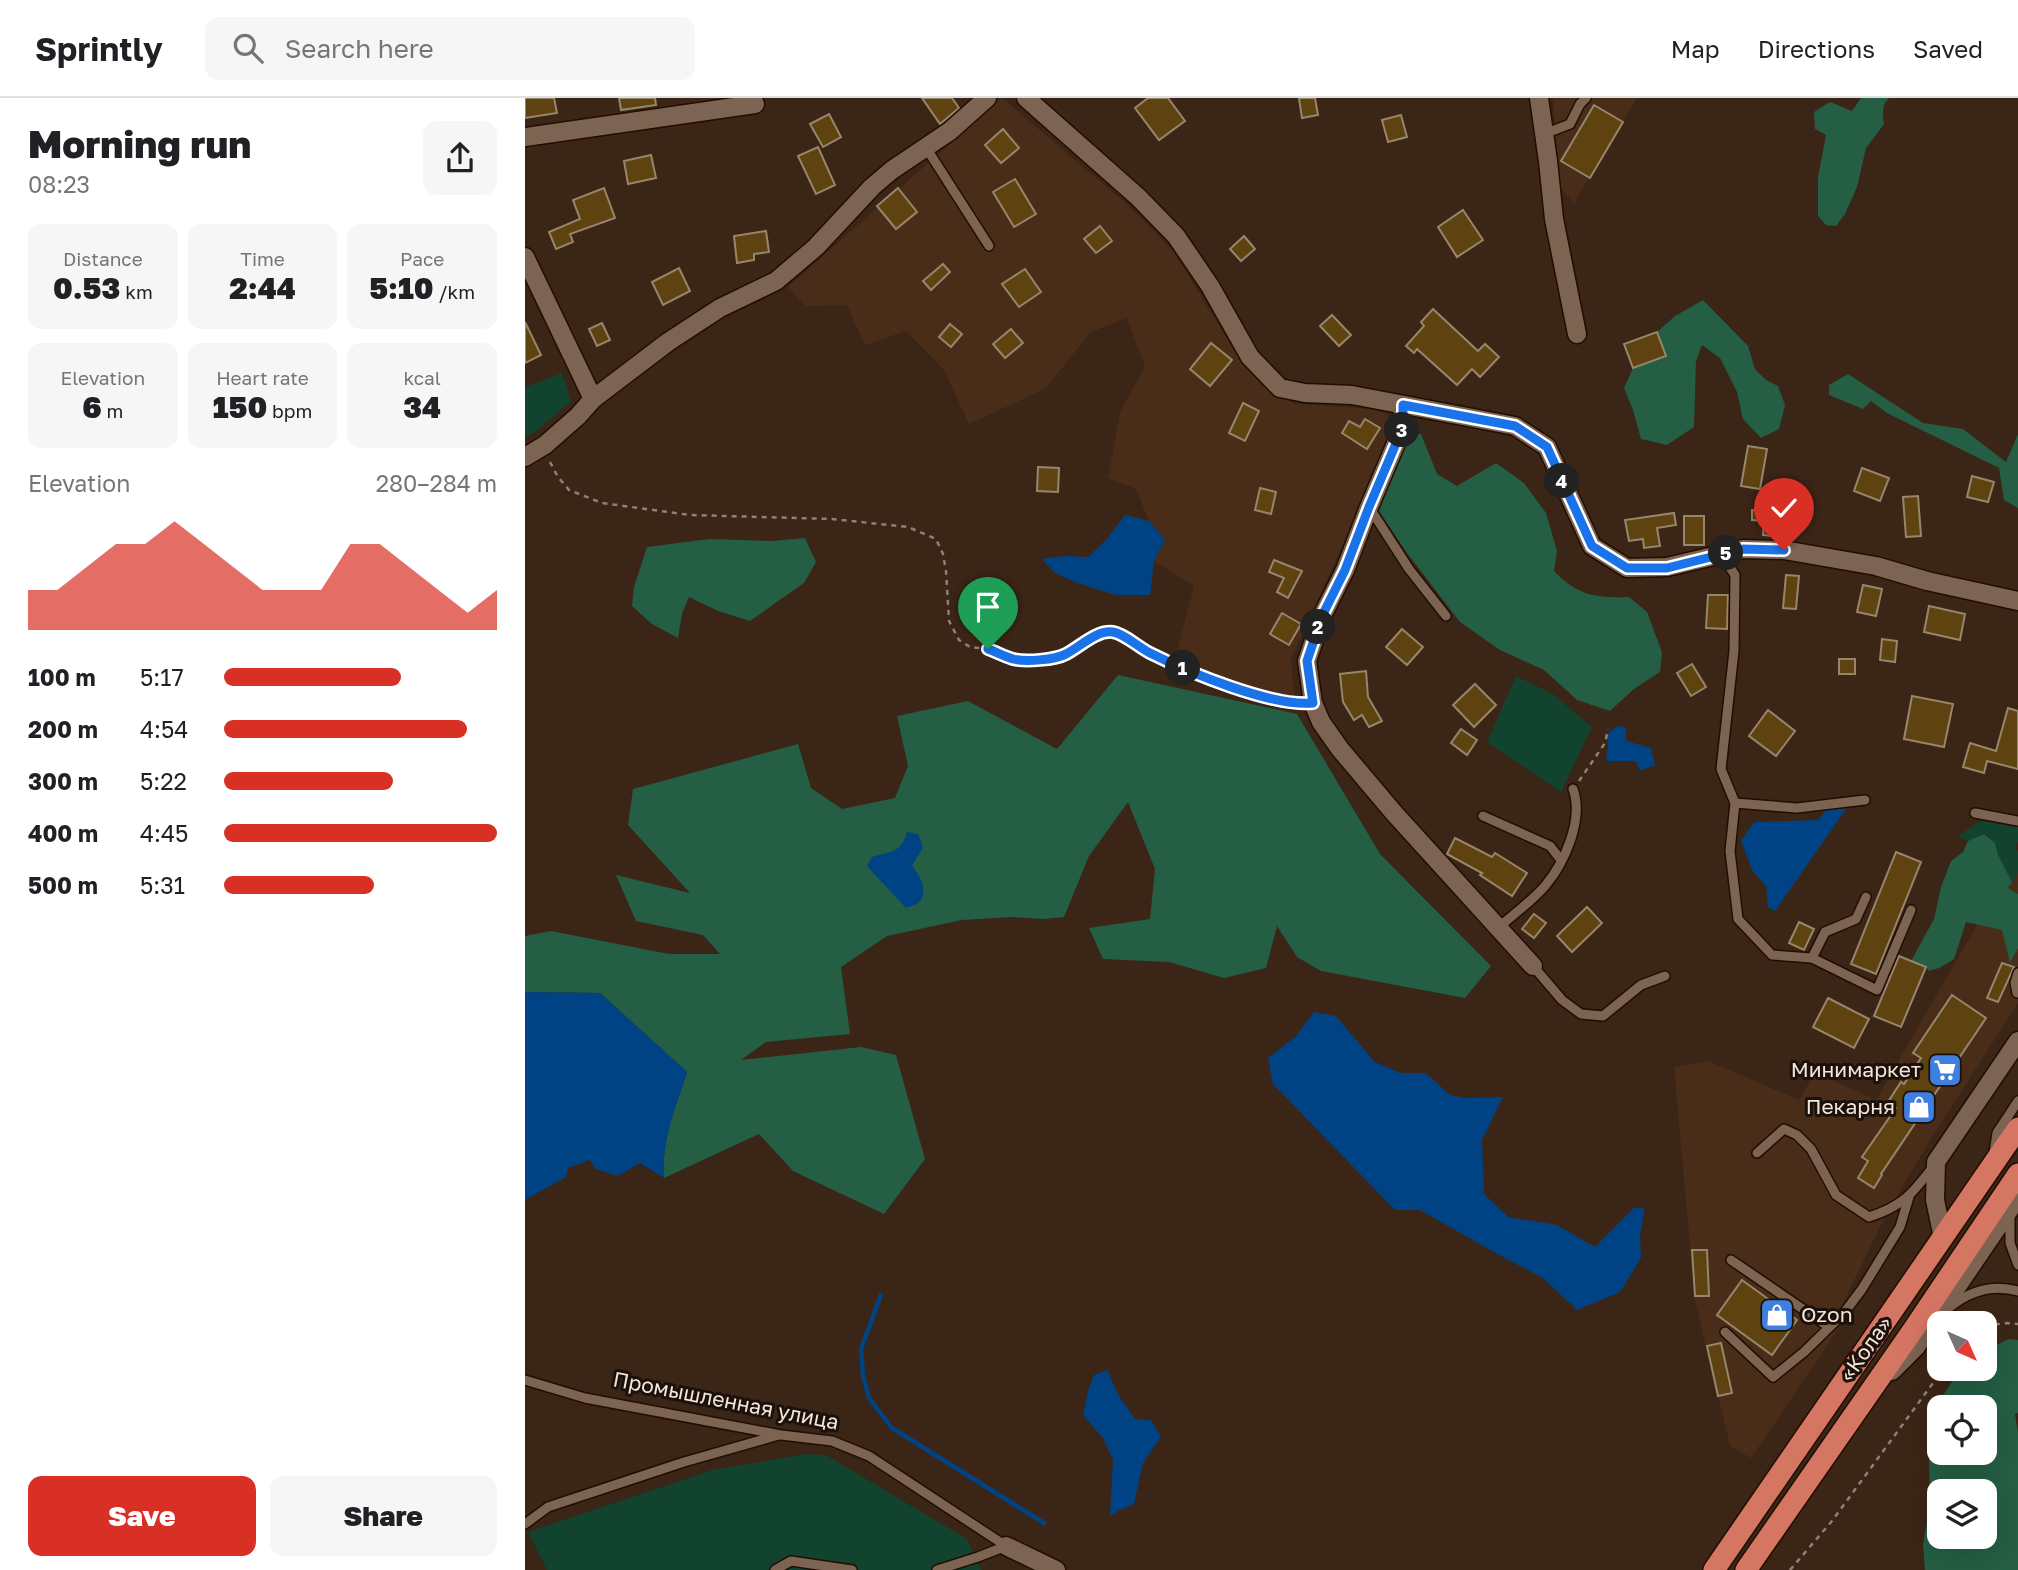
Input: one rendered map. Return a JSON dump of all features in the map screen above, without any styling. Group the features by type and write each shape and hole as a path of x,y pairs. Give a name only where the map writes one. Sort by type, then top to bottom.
{"highway":[{"name":"«Кола»","path":"1714,1570 2018,1128"},
{"name":"«Кола»","path":"1746,1570 2018,1174"}],"street":[{"path":"525,457 545,445 593,399 668,342 720,308 776,281 816,247 872,187 925,146 950,131 987,98"},
{"path":"1026,98 1138,197 1176,236 1210,286 1250,357 1280,388 1305,393 1352,395 1515,426 1547,447 1592,546 1627,568 1667,568 1743,549 1784,550 1876,566 1927,581 2018,601"},
{"path":"1539,98 1553,219 1577,334"},
{"path":"525,137 755,104"},
{"path":"525,257 593,399"},
{"path":"1403,405 1403,427 1345,570 1322,616 1307,661 1313,703 1321,722 1340,749 1394,813 1533,966"},
{"path":"1943,1238 1935,1200 1936,1163 2018,1041"},
{"path":"1941,1311 2014,1203"},
{"path":"1865,1399 1916,1347 1927,1331"},
{"name":"Промышленная улица","path":"1006,1546 1056,1570"}],"lane":[{"path":"1544,134 1570,124 1586,98"},
{"path":"925,146 989,246"},
{"path":"1369,507 1409,569 1446,616"},
{"path":"1721,554 1735,575 1734,651 1721,769 1735,803 1730,851 1738,919 1772,955 1812,958 1877,990 1912,910"},
{"path":"1499,927 1545,886 1568,848 1576,822 1577,801 1573,789"},
{"path":"1735,803 1797,808 1865,800"},
{"path":"1976,813 2018,821"},
{"path":"1483,816 1551,846 1561,860"},
{"path":"1812,958 1825,932 1856,919 1866,897"},
{"path":"1533,966 1562,1000 1581,1014 1602,1016 1641,985 1665,976"},
{"path":"2018,972 2015,984 2018,993"},
{"path":"1992,1167 1997,1133 2018,1101"},
{"path":"1758,1153 1784,1129 1797,1135 1811,1149 1836,1195 1869,1217 1888,1211 1909,1197 1936,1163"},
{"path":"1725,1332 1773,1377 1804,1352 1844,1313 1900,1227 1909,1197"},
{"path":"2014,1203 2010,1243 2018,1265"},
{"path":"1731,1259 1829,1327"},
{"path":"1944,1311 1973,1292 1989,1288 2018,1291"},
{"name":"Промышленная улица","path":"525,1380 585,1398 781,1435 832,1441 869,1456 1006,1546"},
{"path":"525,1524 548,1507 684,1462 781,1435"},
{"path":"943,1569 1006,1546"},
{"path":"775,1570 791,1561 852,1570"}],"path":[{"path":"545,445 550,463 569,490 602,502 690,515 832,519 908,527 936,540 943,554 946,571 949,621 959,640 970,647 988,649 1015,660 1048,659 1063,656 1094,636 1110,631 1123,634 1136,646 1209,679 1266,697 1299,704 1313,703"},
{"path":"1573,789 1605,743 1608,729"},
{"path":"1997,1324 2018,1324"},
{"path":"1790,1570 1832,1521 1934,1381"}],"shaded area":[{"path":"1002,98 1122,200 1174,252 1232,347 1261,385 1295,404 1372,409 1387,414 1391,437 1291,660 1295,703 1175,660 1194,586 1154,561 1165,540 1149,521 1136,489 1108,478 1120,412 1145,366 1127,318 1091,332 1045,389 969,424 944,370 906,331 865,345 847,305 806,306 788,287"},
{"path":"1553,98 1637,98 1574,203 1560,188"},
{"path":"2018,854 2018,1003 1888,1211 1842,1305 1850,1312 1751,1458 1730,1446 1695,1301 1674,1067 1708,1061 1799,1100 1815,1072 1876,1100"}],"green space":[{"path":"1861,98 1889,98 1884,107 1884,124 1866,148 1857,187 1845,214 1836,226 1826,225 1818,216 1818,177 1826,135 1815,129 1814,112 1830,102 1852,111"},
{"path":"1703,300 1748,346 1755,369 1766,380 1778,386 1785,405 1779,429 1761,438 1743,419 1737,392 1720,358 1702,345 1696,361 1694,427 1667,445 1641,439 1624,388 1633,368 1665,356 1657,332 1675,316"},
{"path":"562,373 571,401 535,432 525,437 525,387"},
{"path":"1848,374 1923,423 1963,429 2006,462 2018,434 2018,508 2004,500 1999,468 1887,413 1871,401 1863,409 1829,395 1829,385"},
{"path":"1409,434 1421,434 1437,474 1457,486 1496,463 1524,483 1546,513 1557,551 1554,571 1571,586 1588,594 1629,597 1647,612 1662,652 1660,672 1634,689 1610,711 1577,700 1544,670 1500,650 1460,622 1407,553 1379,511"},
{"path":"805,538 816,562 804,583 750,621 718,611 689,597 682,614 678,638 652,624 632,606 634,587 647,547 709,539 772,541"},
{"path":"1118,675 1297,714 1380,854 1491,966 1465,998 1321,971 1297,957 1277,926 1266,968 1224,978 1169,962 1103,959 1089,928 1150,919 1155,869 1128,802 1089,856 1064,917 962,920 887,936 841,967 850,1034 766,1042 741,1060 861,1047 896,1055 925,1159 884,1214 793,1171 759,1134 664,1178 667,1137 687,1072 600,993 525,992 525,936 551,931 669,954 720,954 703,935 636,921 616,875 690,893 628,825 633,789 798,744 811,788 842,809 895,798 908,766 897,716 968,701 1057,749"},
{"path":"1516,676 1553,694 1592,727 1561,792 1487,742"},
{"path":"1980,821 2018,826 2018,842 2014,848 2018,851 2018,873 2012,882 1995,843 1985,834 1968,841 1958,836"},
{"path":"1984,834 1995,843 2012,882 2008,888 2018,894 2018,948 2010,963 2002,930 1966,922 1954,959 1929,971 1911,961 1934,919 1941,887 1951,861 1963,852 1968,841"},
{"path":"2009,1339 2018,1340 2018,1413 2015,1414 2018,1433 2018,1570 1925,1570 1923,1544 1927,1522 1927,1549 1997,1549 1997,1479 1929,1479 1929,1465 1997,1465 1997,1395 1943,1395 1952,1381 1997,1381 1997,1344"},
{"path":"806,1454 826,1455 967,1539 981,1570 547,1570 528,1532 712,1470"}],"water":[{"path":"1125,515 1149,521 1165,540 1154,561 1150,595 1116,595 1077,583 1055,573 1042,559 1088,557 1107,539"},
{"path":"1617,726 1626,727 1626,741 1651,748 1655,765 1640,771 1636,761 1606,761 1606,735"},
{"path":"1827,809 1846,809 1775,911 1768,907 1766,886 1753,872 1741,841 1754,822 1818,820"},
{"path":"907,832 918,834 923,847 912,866 921,879 923,894 918,903 906,908 867,866 872,857 899,848"},
{"path":"525,992 600,993 687,1072 667,1137 664,1178 640,1163 618,1176 596,1169 590,1160 568,1168 566,1177 525,1200"},
{"path":"1314,1012 1336,1016 1375,1062 1401,1073 1426,1073 1450,1095 1465,1098 1503,1097 1482,1140 1484,1194 1508,1217 1557,1225 1595,1247 1635,1207 1645,1209 1640,1235 1641,1258 1620,1292 1577,1310 1543,1278 1420,1210 1395,1210 1273,1084 1268,1058 1296,1036"},
{"path":"1107,1370 1119,1396 1135,1419 1151,1420 1161,1437 1143,1463 1134,1504 1110,1515 1113,1460 1103,1438 1083,1415 1094,1375"}],"building":[{"path":"525,98 554,98 557,113 525,118"},
{"path":"619,98 655,98 656,105 621,110"},
{"path":"922,98 952,98 959,108 940,124"},
{"path":"1148,98 1168,98 1185,121 1159,140 1135,108"},
{"path":"1299,98 1315,98 1318,115 1302,118"},
{"path":"1594,105 1623,122 1590,178 1561,161"},
{"path":"829,114 841,137 823,147 810,124"},
{"path":"1401,115 1407,137 1388,142 1382,120"},
{"path":"1003,129 1019,148 1001,163 985,145"},
{"path":"818,147 835,185 816,194 798,156"},
{"path":"651,155 656,178 628,184 624,161"},
{"path":"1015,179 1036,214 1014,227 993,192"},
{"path":"604,188 615,218 570,234 573,242 556,249 549,232 580,219 573,200"},
{"path":"898,188 917,212 896,229 877,206"},
{"path":"1463,210 1483,240 1457,257 1438,227"},
{"path":"1100,226 1112,241 1096,253 1084,239"},
{"path":"766,231 769,252 754,254 754,260 737,263 734,236"},
{"path":"1244,236 1255,249 1241,261 1230,249"},
{"path":"943,264 950,272 931,290 923,281"},
{"path":"679,268 690,291 663,305 652,282"},
{"path":"1025,269 1041,292 1019,307 1002,284"},
{"path":"1433,309 1478,351 1485,344 1499,357 1480,377 1472,369 1457,385 1417,349 1414,353 1406,346 1424,326 1421,322"},
{"path":"1332,315 1351,335 1339,346 1320,326"},
{"path":"525,322 541,355 525,363"},
{"path":"602,323 610,340 597,346 589,329"},
{"path":"950,324 962,334 951,347 939,337"},
{"path":"1011,329 1023,343 1005,358 993,344"},
{"path":"1657,332 1666,356 1633,368 1624,344"},
{"path":"1211,343 1232,360 1210,386 1190,369"},
{"path":"1243,403 1259,411 1245,441 1229,433"},
{"path":"1365,419 1380,428 1367,449 1342,433 1349,421 1360,427"},
{"path":"1748,446 1767,449 1760,489 1741,486"},
{"path":"1038,467 1059,468 1058,492 1037,491"},
{"path":"1862,468 1889,478 1880,501 1854,491"},
{"path":"1972,476 1994,482 1988,502 1967,497"},
{"path":"1260,488 1276,492 1271,514 1255,510"},
{"path":"1918,496 1921,536 1906,537 1903,497"},
{"path":"1752,510 1795,513 1794,539 1763,535 1764,521 1752,520"},
{"path":"1674,513 1676,525 1657,528 1660,546 1644,548 1643,539 1629,541 1625,520"},
{"path":"1684,516 1704,516 1704,545 1684,545"},
{"path":"1274,560 1302,571 1288,598 1277,592 1284,578 1269,572"},
{"path":"1786,575 1799,576 1796,609 1783,608"},
{"path":"1863,585 1882,589 1876,616 1857,612"},
{"path":"1708,595 1728,595 1727,629 1706,628"},
{"path":"1929,606 1965,614 1960,640 1924,632"},
{"path":"1282,613 1301,624 1289,645 1270,634"},
{"path":"1402,629 1423,647 1407,665 1386,647"},
{"path":"1882,639 1897,641 1895,662 1880,660"},
{"path":"1839,659 1855,659 1855,674 1839,674"},
{"path":"1692,664 1706,687 1691,696 1677,673"},
{"path":"1366,671 1368,697 1382,721 1369,727 1362,715 1354,720 1343,702 1340,674"},
{"path":"1475,684 1496,705 1474,727 1453,705"},
{"path":"1912,696 1953,704 1944,747 1904,739"},
{"path":"2008,708 2018,711 2018,769 1987,761 1984,773 1963,767 1970,743 1996,751"},
{"path":"1768,710 1795,731 1776,756 1749,736"},
{"path":"1461,729 1477,740 1467,755 1451,743"},
{"path":"1455,838 1492,857 1495,853 1527,873 1512,896 1480,875 1482,873 1447,854"},
{"path":"1896,852 1921,862 1876,974 1851,964"},
{"path":"1587,907 1602,923 1572,952 1557,936"},
{"path":"1534,914 1546,923 1534,938 1522,929"},
{"path":"1799,922 1814,929 1804,950 1789,943"},
{"path":"1899,956 1926,967 1901,1027 1874,1016"},
{"path":"2002,963 2014,967 1998,1002 1987,998"},
{"path":"1952,995 1986,1018 1874,1188 1858,1178 1868,1161 1862,1157 1896,1108 1888,1102 1921,1058 1913,1053"},
{"path":"1828,998 1869,1019 1854,1048 1813,1027"},
{"path":"1692,1250 1707,1250 1709,1296 1695,1296"},
{"path":"1742,1280 1797,1320 1772,1355 1717,1315"},
{"path":"1721,1343 1732,1393 1718,1396 1707,1346"}],"waterway":[{"path":"881,1295 861,1349 863,1375 869,1398 892,1428 1044,1523"}],"place":[{"name":"Минимаркет","path":"1945,1070"},
{"name":"Пекарня","path":"1919,1107"},
{"name":"Ozon","path":"1777,1315"}],"route":[{"path":"988,649 1015,660 1048,659 1063,656 1094,636 1110,631 1123,634 1136,646 1209,679 1266,697 1299,704 1313,703 1307,661 1322,616 1345,570 1403,427 1403,405 1515,426 1547,447 1592,546 1627,568 1667,568 1743,549 1784,550"}]}
